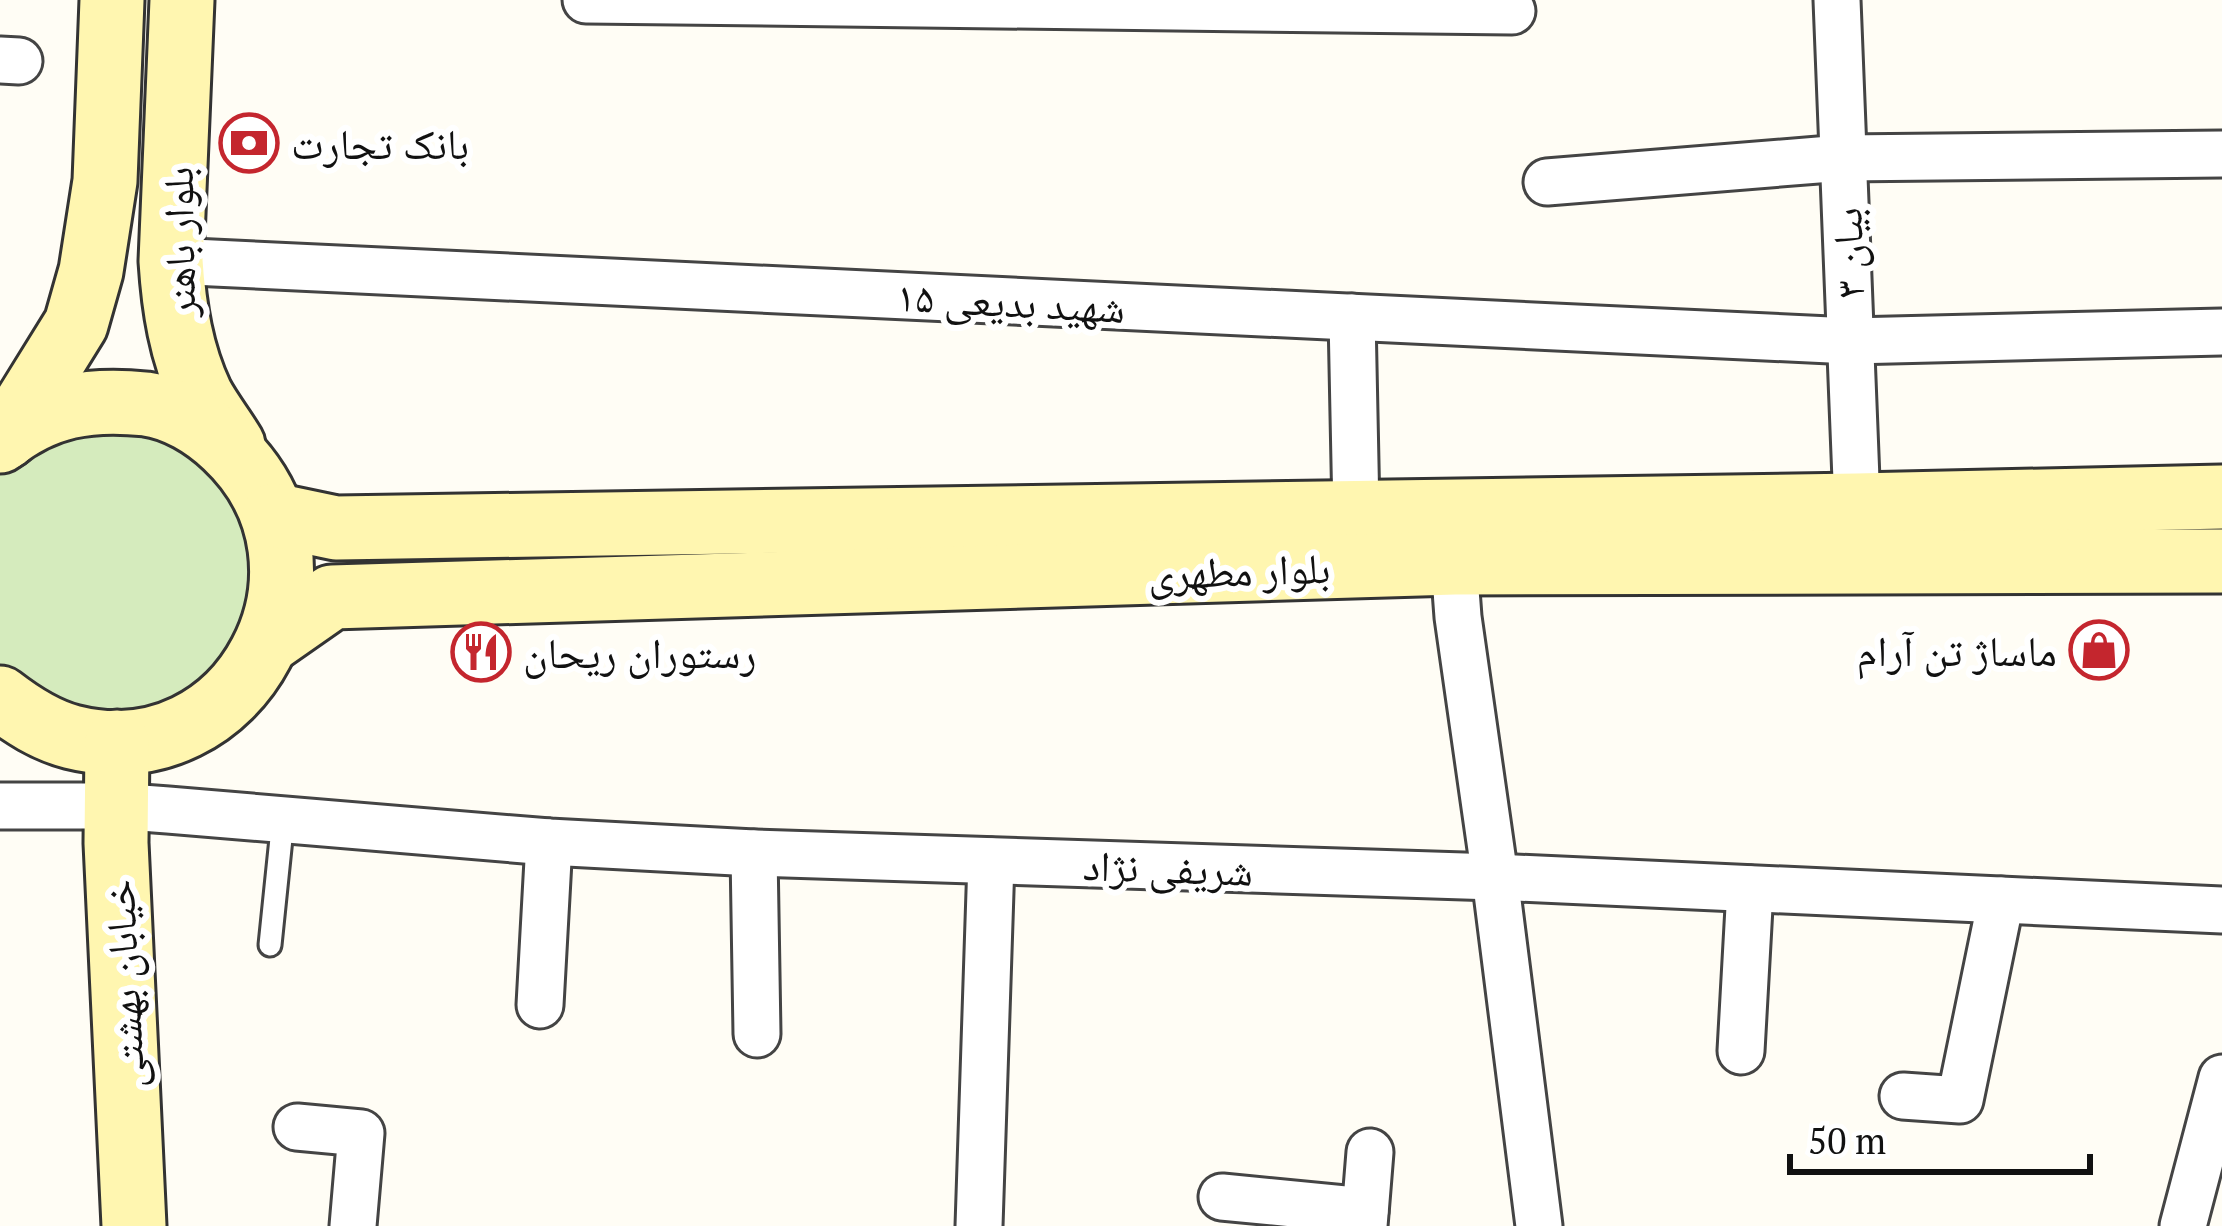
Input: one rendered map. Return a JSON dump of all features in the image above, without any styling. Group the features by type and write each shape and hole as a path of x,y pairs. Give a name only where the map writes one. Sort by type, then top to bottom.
{"main road":[{"name":"بلوار باهنر","path":"3,439 76,325 91,271 105,181 112,0"},
{"name":"بلوار باهنر","path":"182,0 173,297 182,345 202,396 261,490"},
{"path":"0,698 31,721 73,737 117,742 155,737 191,723 223,702 249,674 269,641 281,600 283,556 261,490 208,429 159,406 106,400 52,410 3,439"},
{"name":"بلوار مطهری","path":"261,490 336,528 2222,497"},
{"name":"بلوار مطهری","path":"269,641 332,597 1454,563 2222,561"},
{"name":"خیابان بهشتی","path":"117,742 115,806 134,1226"}],"street":[{"path":"586,0 1324,5 1512,11"},
{"name":"بیان ۳","path":"1838,0 1857,506"},
{"path":"1547,182 1844,158 2222,154"},
{"name":"شهید بدیعی ۱۵","path":"172,262 1851,341 2222,332"},
{"path":"1352,317 1356,512"},
{"path":"1454,563 1539,1226"},
{"name":"شریفی نژاد","path":"0,806 115,806 549,842 754,853 1496,877 2222,910"},
{"path":"540,1005 549,842"},
{"path":"754,853 757,1034"},
{"path":"979,1226 991,861"},
{"path":"1741,1051 1750,889"},
{"path":"1904,1096 1960,1100 2001,900"},
{"path":"2188,1225 2222,1078"},
{"path":"297,1127 361,1133 353,1226"},
{"path":"1222,1197 1365,1218 1370,1152"}],"lane":[{"path":"270,945 283,819"}],"green space":[{"path":"104,419 200,446 260,529 253,632 184,707 86,722 0,674 0,470"}],"place":[{"name":"بانک تجارت","path":"249,143"},
{"name":"ماساژ تن آرام","path":"2099,650"},
{"name":"رستوران ریحان","path":"481,652"}]}
